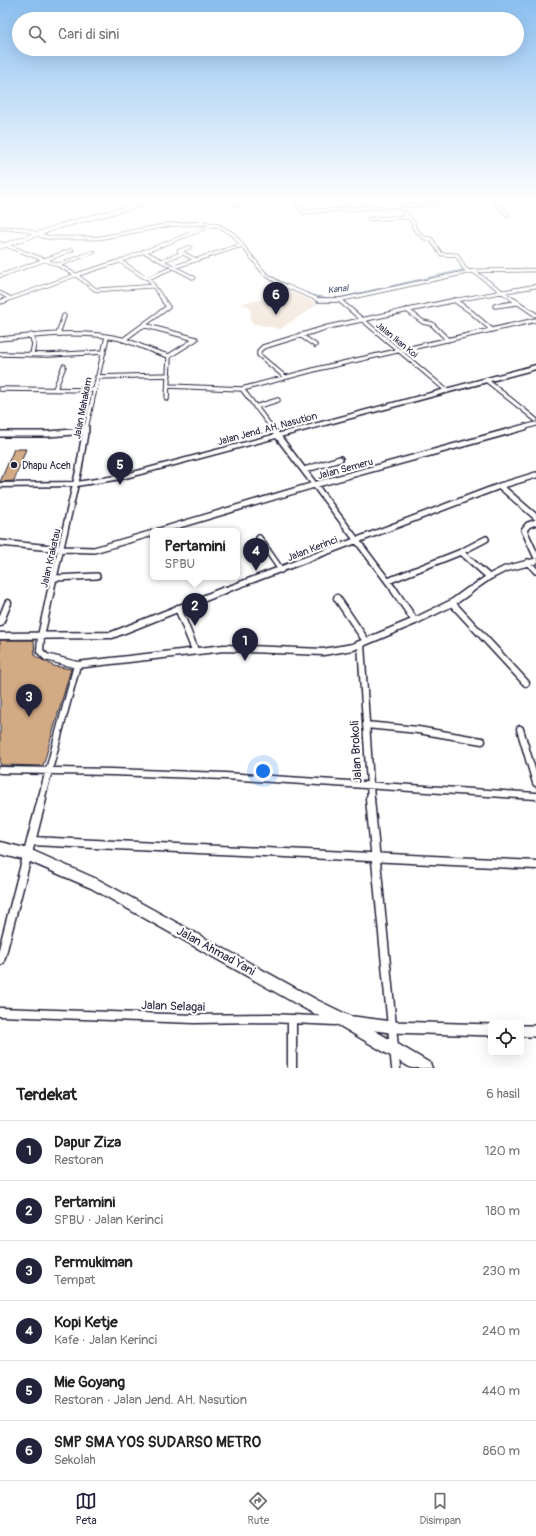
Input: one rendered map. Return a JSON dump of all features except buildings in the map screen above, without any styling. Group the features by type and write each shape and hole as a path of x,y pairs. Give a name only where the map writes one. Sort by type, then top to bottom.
{"main road":[{"name":"Jalan Jend. AH. Nasution","path":"0,485 76,484 148,471 536,367"},
{"name":"Jalan Ahmad Yani","path":"0,848 29,855 95,884 314,1006 345,1021 395,1052 425,1068"},
{"path":"345,1021 391,1027 488,1030"},
{"path":"524,1031 536,1031"}],"street":[{"path":"20,251 58,265 76,275 96,290 154,286"},
{"path":"0,276 70,251"},
{"path":"0,302 146,251"},
{"path":"179,251 196,260"},
{"path":"148,278 174,267 224,251"},
{"path":"247,251 265,274 279,283 319,300 339,300 470,271 536,270"},
{"path":"439,251 441,254 457,254 464,268 536,315"},
{"path":"58,265 94,252"},
{"path":"143,252 194,278"},
{"path":"161,261 184,253"},
{"path":"120,261 148,278 168,307 123,340"},
{"path":"285,377 259,355 259,351 267,345 361,320 454,300 536,286"},
{"path":"0,293 10,298"},
{"name":"Jalan Ikan Koi","path":"339,300 447,391"},
{"path":"454,300 470,311 492,330"},
{"path":"496,306 516,302"},
{"path":"408,310 423,322 432,324 448,340"},
{"path":"58,334 64,316"},
{"path":"168,386 242,389 285,377 536,320"},
{"path":"0,339 31,335 58,334 107,337 123,340 156,353 169,356 196,339 143,325"},
{"path":"31,335 34,344 32,354"},
{"path":"300,335 315,345"},
{"name":"Jalan Mahakam","path":"76,484 94,390 107,337"},
{"path":"0,354 104,352"},
{"path":"167,399 169,356"},
{"path":"55,389 64,366"},
{"path":"97,377 169,374"},
{"path":"486,380 536,420"},
{"path":"0,389 94,390"},
{"path":"242,389 388,581 415,621"},
{"path":"255,407 278,400"},
{"name":"Jalan Semeru","path":"169,528 314,485 536,424"},
{"path":"0,434 48,434 86,431"},
{"path":"304,470 340,459"},
{"name":"Jalan Kerinci","path":"0,636 112,635 178,608 500,486 536,475"},
{"name":"Jalan Krakatau","path":"41,636 76,484"},
{"path":"500,486 536,517"},
{"path":"536,522 528,525 524,530 536,556"},
{"path":"0,543 62,549 94,550 150,534"},
{"path":"259,538 281,570"},
{"path":"388,581 461,552 486,540"},
{"path":"461,552 489,577"},
{"path":"41,636 40,651 46,657 63,663 77,665 195,650 236,648 323,652 348,648 415,621 452,603 489,577 505,569 536,561"},
{"path":"528,562 536,570"},
{"path":"55,578 97,576"},
{"path":"337,598 364,642"},
{"path":"0,623 8,603"},
{"path":"452,603 526,682"},
{"path":"178,608 195,650"},
{"name":"Jalan Brokoli","path":"364,642 365,728 369,785 396,1068"},
{"path":"0,961 29,855 53,749 77,665"},
{"path":"366,725 418,730 482,741"},
{"path":"520,730 536,783"},
{"path":"0,770 299,780 479,794 536,796"},
{"path":"32,841 536,865"},
{"name":"Jalan Selagai","path":"0,1012 60,1012 194,1019 270,1018 345,1021"},
{"path":"292,1019 292,1068"}],"shaded area":[{"path":"292,292 318,304 280,329 251,323 250,307 241,303 278,297"}],"waterway":[{"name":"Kanal","path":"333,299 462,270 536,269"},
{"name":"Kanal","path":"279,281 286,284"},
{"name":"Kanal","path":"312,295 328,298"}],"place":[{"name":"SMP SMA YOS SUDARSO METRO","path":"276,315"},
{"name":"Dhapu Aceh","path":"14,465"},
{"name":"Mie Goyang","path":"120,485"},
{"name":"Kopi Ketje","path":"256,571"},
{"name":"Pertamini","path":"195,626"},
{"name":"Dapur Ziza","path":"245,661"},
{"name":"Permukiman","path":"29,717"}]}
